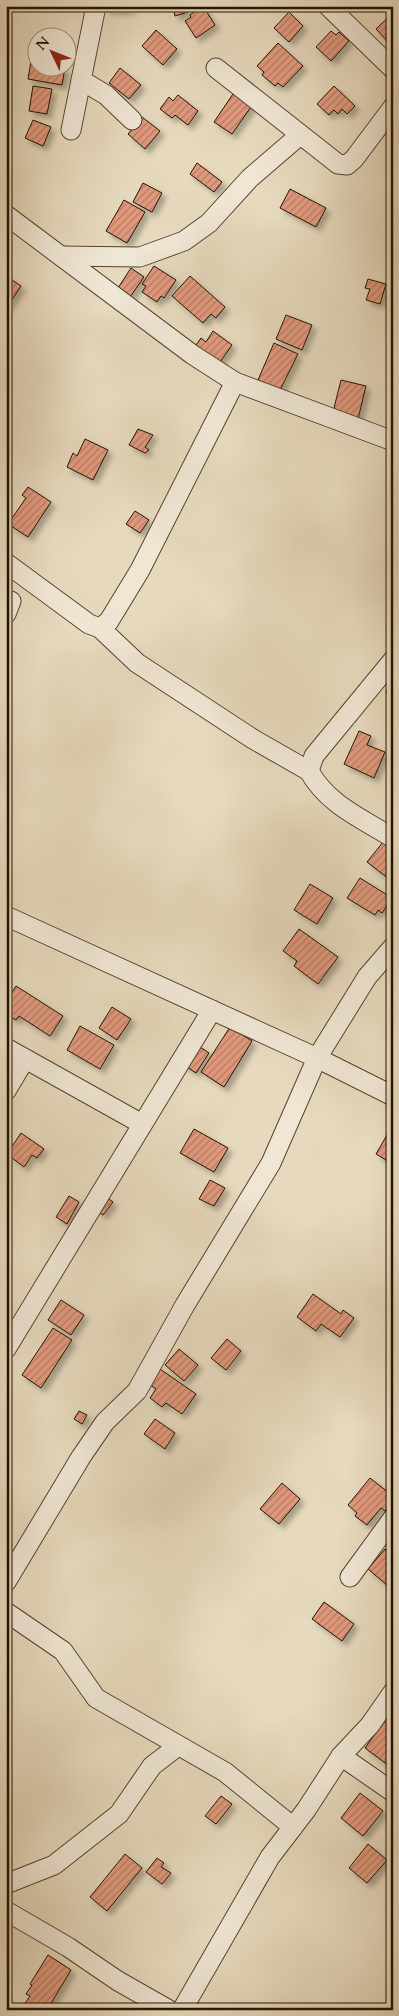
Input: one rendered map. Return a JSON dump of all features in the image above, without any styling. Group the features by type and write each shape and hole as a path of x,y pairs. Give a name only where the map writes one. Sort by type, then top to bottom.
{"street":[{"path":"71,130 96,6"},
{"path":"328,6 393,68"},
{"path":"216,68 338,164 347,165 354,159 393,107"},
{"path":"81,80 106,95 132,120"},
{"path":"61,256 140,257 184,241 209,223 250,178 300,135"},
{"path":"6,216 193,355 235,382 393,441"},
{"path":"100,628 109,621 140,570 235,382"},
{"path":"6,563 89,624 100,628 138,663 253,739 309,771 316,783 332,801 393,838"},
{"path":"309,771 314,756 393,660"},
{"path":"6,916 317,1058 393,1096"},
{"path":"6,1582 81,1457 105,1422 137,1391 185,1305 271,1163 317,1058 367,977 393,947"},
{"path":"8,1344 212,1010"},
{"path":"6,1048 142,1124"},
{"path":"6,1091 25,1059"},
{"path":"350,1577 393,1518"},
{"path":"6,1612 63,1652 96,1698 225,1772 293,1827"},
{"path":"182,2010 270,1857 293,1827 341,1756 370,1725 393,1692"},
{"path":"6,1884 54,1865 119,1814 152,1766 178,1746"},
{"path":"341,1756 393,1792"},
{"path":"6,1911 37,1928 118,1981 169,2010"}],"building":[{"path":"106,6 130,6 130,10 106,10"},
{"path":"173,6 186,6 188,12 175,16"},
{"path":"203,6 215,25 196,38 185,21"},
{"path":"289,12 303,26 289,42 274,28"},
{"path":"393,13 393,42 390,44 376,29"},
{"path":"156,30 177,49 163,65 142,46"},
{"path":"331,31 336,35 339,32 349,41 331,61 316,47"},
{"path":"278,43 303,66 283,87 278,83 275,86 262,75 264,72 257,66"},
{"path":"120,68 141,85 129,99 109,83"},
{"path":"28,78 63,78 62,85"},
{"path":"33,86 52,89 47,114 29,111"},
{"path":"334,86 355,106 347,114 342,109 338,114 334,110 329,115 317,104"},
{"path":"235,91 253,104 232,134 214,122"},
{"path":"178,95 198,111 188,125 175,115 172,118 160,109 169,97 173,101"},
{"path":"142,117 160,131 145,149 128,134"},
{"path":"33,120 51,127 43,146 25,138"},
{"path":"197,163 222,182 214,192 190,174"},
{"path":"143,183 162,193 152,212 133,202"},
{"path":"290,189 326,208 316,227 280,208"},
{"path":"124,200 145,212 127,243 106,231"},
{"path":"154,266 176,280 164,298 161,296 157,302 142,292 146,286 142,284"},
{"path":"131,268 144,277 130,297 118,288"},
{"path":"6,276 21,286 6,309"},
{"path":"190,276 225,307 216,318 211,314 203,323 172,296"},
{"path":"368,279 386,284 380,304 366,300 370,289 365,288"},
{"path":"286,315 312,325 302,350 276,339"},
{"path":"213,331 232,345 218,365 194,348 201,338 206,342"},
{"path":"274,343 298,354 280,390 258,380"},
{"path":"341,380 366,386 358,419 333,412"},
{"path":"138,429 153,435 145,447 149,450 145,453 129,445"},
{"path":"85,439 108,450 93,480 67,467 73,453 77,456"},
{"path":"28,487 51,502 28,537 8,524 26,498 22,495"},
{"path":"135,511 149,520 140,533 126,524"},
{"path":"393,679 393,702 388,700 390,695 386,693"},
{"path":"359,731 371,736 367,745 385,752 374,778 344,764"},
{"path":"387,837 393,841 393,882 367,862"},
{"path":"360,878 392,898 382,913 378,910 375,915 347,898"},
{"path":"310,884 333,898 317,924 294,910"},
{"path":"299,929 338,957 318,984 294,966 297,961 283,951"},
{"path":"16,986 63,1016 50,1036 19,1016 16,1020 6,1014 8,1009 6,1008 6,1002"},
{"path":"112,1007 131,1019 117,1040 99,1028"},
{"path":"80,1026 114,1045 100,1069 67,1050"},
{"path":"230,1027 252,1041 224,1087 201,1072"},
{"path":"194,1043 209,1053 196,1073 181,1063"},
{"path":"391,1128 393,1129 393,1164 376,1154"},
{"path":"194,1129 228,1148 214,1172 180,1153"},
{"path":"21,1133 44,1149 37,1158 32,1155 24,1167 7,1154"},
{"path":"210,1180 225,1188 214,1206 199,1199"},
{"path":"103,1195 113,1202 103,1215 93,1207"},
{"path":"69,1196 79,1202 67,1224 56,1217"},
{"path":"313,1294 341,1314 343,1310 354,1318 340,1337 321,1324 316,1331 297,1317"},
{"path":"61,1300 84,1315 71,1335 48,1320"},
{"path":"53,1328 72,1340 41,1388 22,1375"},
{"path":"227,1339 241,1351 226,1370 211,1358"},
{"path":"179,1349 198,1365 184,1381 165,1365"},
{"path":"160,1369 196,1394 182,1414 166,1403 162,1407 150,1398 156,1389 149,1384"},
{"path":"79,1411 87,1415 82,1424 74,1419"},
{"path":"155,1419 175,1433 165,1449 144,1434"},
{"path":"370,1478 393,1496 393,1501 385,1511 381,1508 367,1525 355,1516 357,1513 348,1505"},
{"path":"282,1483 300,1499 279,1524 260,1509"},
{"path":"385,1549 393,1555 393,1590 368,1569"},
{"path":"324,1602 354,1624 342,1641 312,1619"},
{"path":"393,1710 393,1760 388,1765 365,1748"},
{"path":"360,1793 383,1811 363,1836 341,1818"},
{"path":"221,1796 232,1804 216,1824 205,1816"},
{"path":"368,1844 387,1860 367,1883 349,1868"},
{"path":"125,1854 142,1868 107,1911 90,1897"},
{"path":"157,1858 164,1863 161,1867 171,1873 162,1884 146,1872"},
{"path":"48,1955 71,1970 47,2010 21,2010 30,1996 26,1994 32,1985 30,1984"}]}
